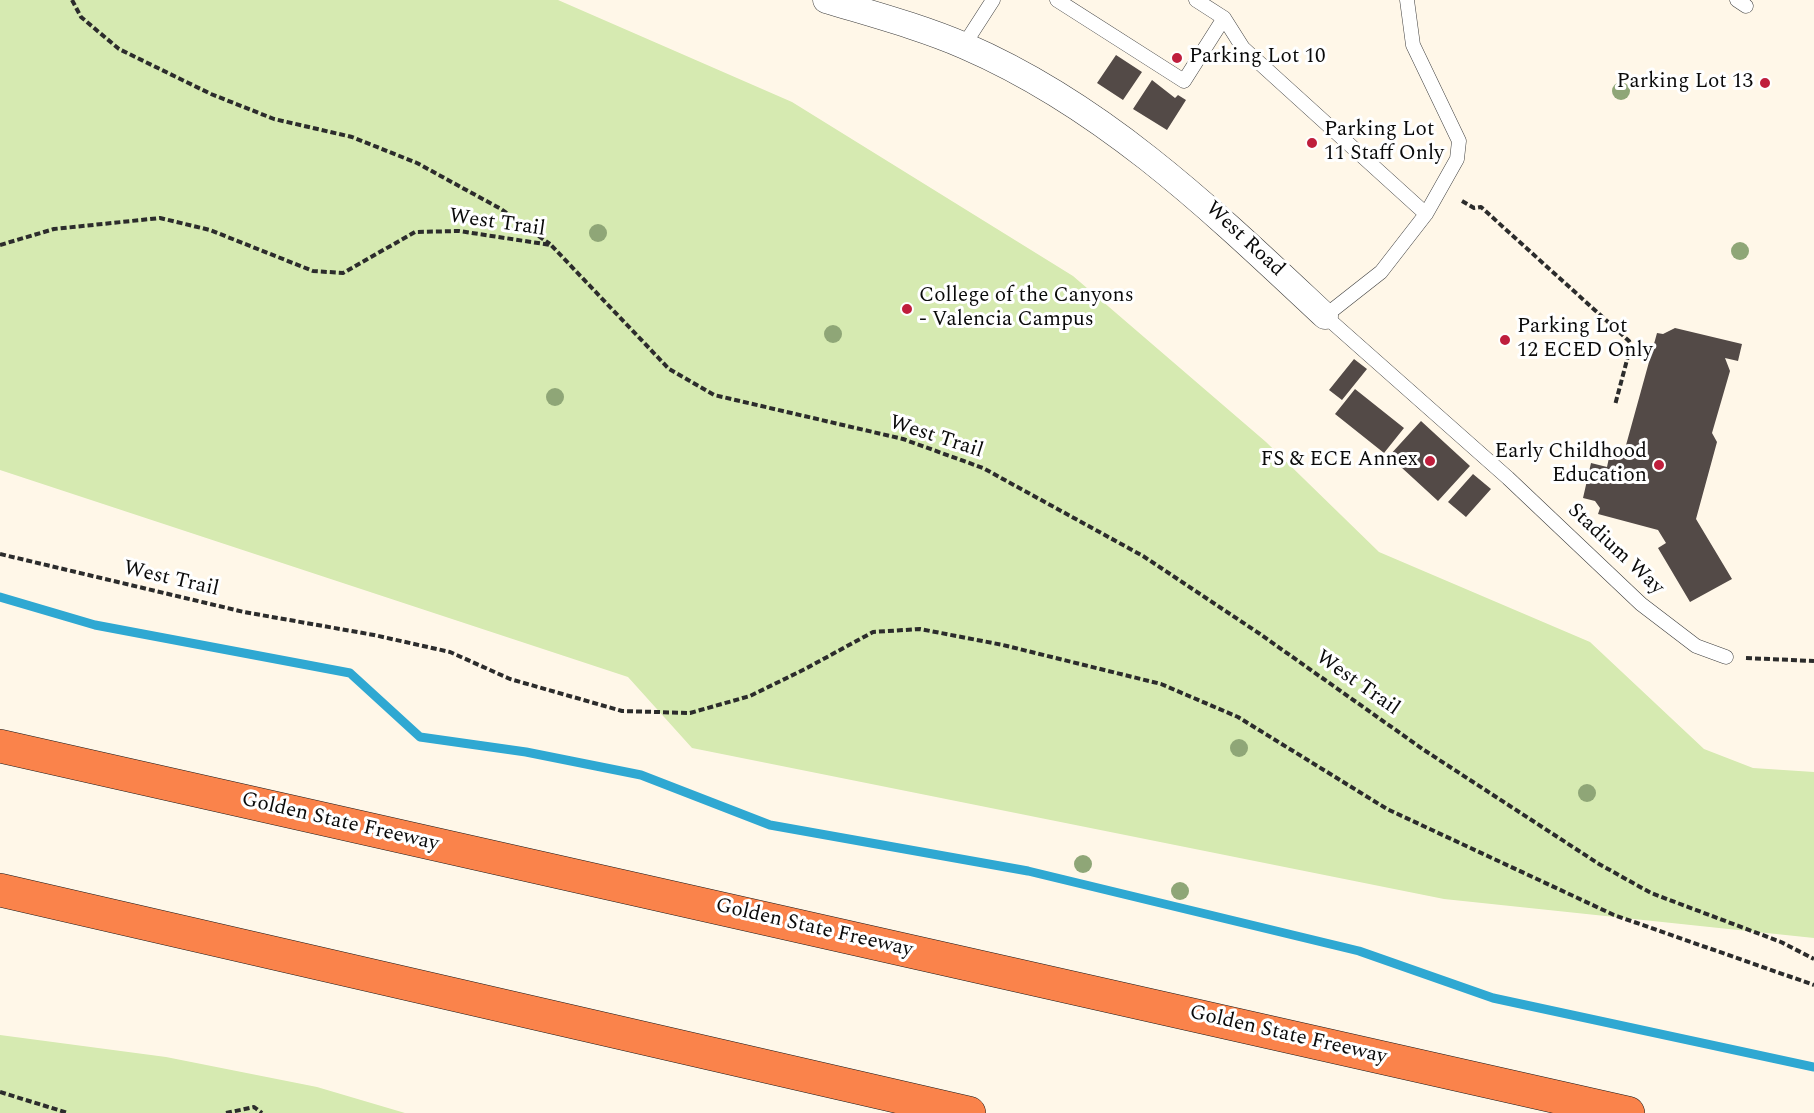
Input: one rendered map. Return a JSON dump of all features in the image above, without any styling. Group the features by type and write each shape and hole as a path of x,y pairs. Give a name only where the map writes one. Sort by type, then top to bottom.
{"highway":[{"name":"Golden State Freeway","path":"0,746 1628,1113"},
{"path":"0,890 969,1113"}],"street":[{"name":"West Road","path":"826,0 964,45 1005,65 1076,108 1138,149 1191,191 1325,316"}],"lane":[{"path":"964,45 993,0"},
{"path":"1057,0 1184,81 1224,18"},
{"path":"1196,0 1224,18 1243,48 1426,214"},
{"path":"1325,316 1381,272 1426,214 1457,159 1459,141 1413,45 1407,0"},
{"name":"Stadium Way","path":"1325,316 1508,478 1641,604 1696,646 1726,657"}],"path":[{"path":"72,0 81,17 119,49 211,94 274,119 352,137 417,163 501,209 551,245"},
{"path":"1462,201 1474,208 1480,207 1629,341 1631,345 1615,405"},
{"name":"West Trail","path":"0,245 54,229 160,218 210,230 313,271 343,273 415,232 459,231 551,245 669,369 714,395 903,439 982,468 1143,556 1260,634 1424,750 1599,864 1651,893 1781,942 1814,959"},
{"name":"West Trail","path":"0,554 244,612 374,635 450,652 510,679 622,711 690,713 750,696 873,632 920,629 1004,645 1161,684 1238,717 1387,809 1614,915 1814,986"},
{"path":"1726,657 1814,661"},
{"path":"0,1092 68,1113"},
{"path":"226,1113 254,1107 262,1113"}],"green space":[{"path":"0,0 558,0 792,102 1073,276 1266,442 1379,552 1590,642 1704,749 1753,768 1814,772 1814,938 1444,899 692,748 628,677 0,470"},
{"path":"0,1035 166,1057 317,1087 405,1113 0,1113"}],"building":[{"path":"1116,55 1142,72 1123,100 1097,83"},
{"path":"1152,80 1175,98 1178,95 1186,100 1167,130 1133,109"},
{"name":"Early Childhood Education","path":"1675,328 1742,344 1738,361 1725,358 1730,371 1712,433 1717,442 1696,519 1732,579 1690,602 1658,548 1666,543 1658,530 1598,514 1600,508 1595,501 1583,498 1591,463 1607,467 1610,453 1623,456 1657,333 1663,334"},
{"path":"1354,359 1367,369 1342,400 1329,390"},
{"name":"FS & ECE Annex","path":"1355,389 1404,428 1384,453 1335,414"},
{"name":"FS & ECE Annex","path":"1421,421 1470,466 1438,501 1389,456"},
{"path":"1473,474 1491,489 1466,517 1448,502"}],"waterway":[{"path":"0,597 95,625 350,673 420,737 526,752 641,775 770,825 1028,871 1359,951 1493,998 1814,1067"}],"place":[{"name":"Parking Lot 10","path":"1177,58"},
{"name":"Parking Lot 13","path":"1765,83"},
{"name":"Parking Lot 11 Staff Only","path":"1312,143"},
{"name":"College of the Canyons - Valencia Campus","path":"907,309"},
{"name":"Parking Lot 12 ECED Only","path":"1505,340"},
{"name":"FS & ECE Annex","path":"1430,461"},
{"name":"Early Childhood Education","path":"1659,465"}]}
